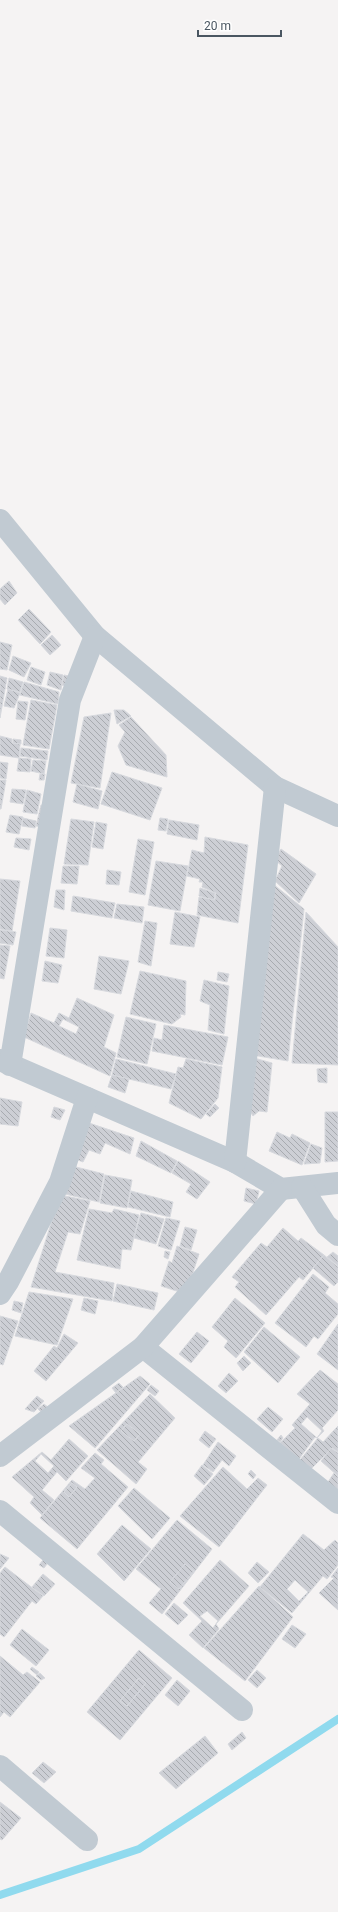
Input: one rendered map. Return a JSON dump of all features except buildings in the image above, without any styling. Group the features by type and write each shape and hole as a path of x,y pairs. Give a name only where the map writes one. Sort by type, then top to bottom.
{"street":[{"path":"0,520 95,636 275,787 338,816"},
{"path":"95,636 70,700 5,1063 235,1162 291,1188 338,1235"},
{"path":"235,1162 275,787"},
{"path":"0,1294 8,1282 60,1182 88,1098"},
{"path":"0,1456 143,1347 291,1188 338,1183"},
{"path":"143,1347 338,1503"},
{"path":"0,1511 242,1710"},
{"path":"0,1766 87,1840"}],"waterway":[{"path":"0,1895 139,1849 338,1719"}]}
